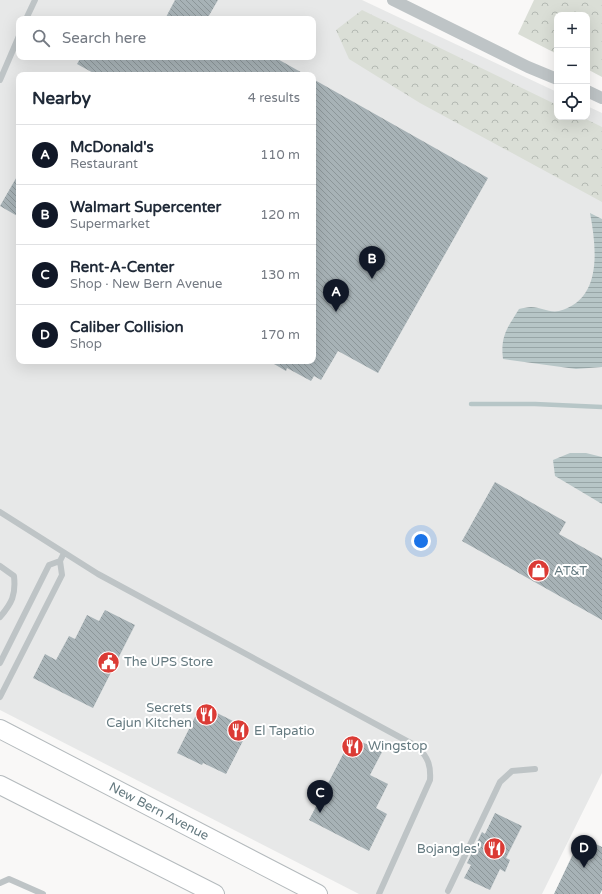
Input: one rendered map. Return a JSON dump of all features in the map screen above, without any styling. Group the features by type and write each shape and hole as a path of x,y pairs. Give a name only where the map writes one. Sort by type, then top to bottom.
{"main road":[{"name":"New Bern Avenue","path":"0,729 318,894"},
{"path":"0,785 215,894"}],"street":[{"path":"393,0 528,67 554,78"},
{"path":"590,92 602,98"}],"lane":[{"path":"27,16 35,0"},
{"path":"0,80 16,43"},
{"path":"0,512 98,574 271,669 410,742 418,747 428,757 431,768 430,780 379,894"},
{"path":"0,697 62,575 60,561 64,553"},
{"path":"0,663 49,566 60,561"},
{"path":"0,566 14,576 15,592 8,608 0,617"},
{"path":"448,892 500,782 512,771 535,769"},
{"path":"0,883 9,879 43,894"}],"shaded area":[{"path":"0,0 362,0 554,91 554,120 590,120 590,107 602,113 602,773 542,894 359,894 0,710"},
{"path":"590,213 602,219 602,367 576,369 503,359 502,351 504,338 508,327 519,309 531,307 559,311 573,305 583,296 590,285 595,257"},
{"path":"570,453 586,453 602,457 602,504 555,476 553,460"}],"green space":[{"path":"534,0 602,0 602,77 590,71 590,12 554,12 554,52 518,34"},
{"path":"362,10 554,104 554,120 588,120 602,127 602,202 420,103 349,59 336,30"}],"building":[{"path":"175,0 218,0 209,16 167,16"},
{"path":"79,60 279,60 301,72 92,72 77,64"},
{"path":"316,81 488,178 378,373 338,351 321,380 314,376 311,381 287,368 286,371 274,364 316,364"},
{"path":"16,178 16,215 0,206"},
{"path":"495,482 566,522 559,534 602,558 602,620 462,541"},
{"path":"105,610 135,625 93,708 33,678 45,654 56,660 69,636 75,639 87,615 99,621"},
{"path":"201,705 249,729 226,774 177,753"},
{"path":"352,737 382,752 370,775 388,784 376,808 387,814 369,851 309,820"},
{"path":"495,813 522,826 506,858 510,860 505,872 500,869 490,890 464,878 471,865 467,863 482,832 485,834"},
{"path":"581,837 602,847 602,890 600,894 554,894"}],"waterway":[{"path":"471,404 535,404 602,407"}],"place":[{"name":"Walmart Supercenter","path":"372,279"},
{"name":"McDonald's","path":"336,312"},
{"name":"AT&T","path":"539,571"},
{"name":"The UPS Store","path":"108,662"},
{"name":"Secrets Cajun Kitchen","path":"207,715"},
{"name":"El Tapatio","path":"238,731"},
{"name":"Wingstop","path":"353,746"},
{"name":"Rent-A-Center","path":"320,813"},
{"name":"Bojangles'","path":"495,849"},
{"name":"Caliber Collision","path":"584,868"}]}
